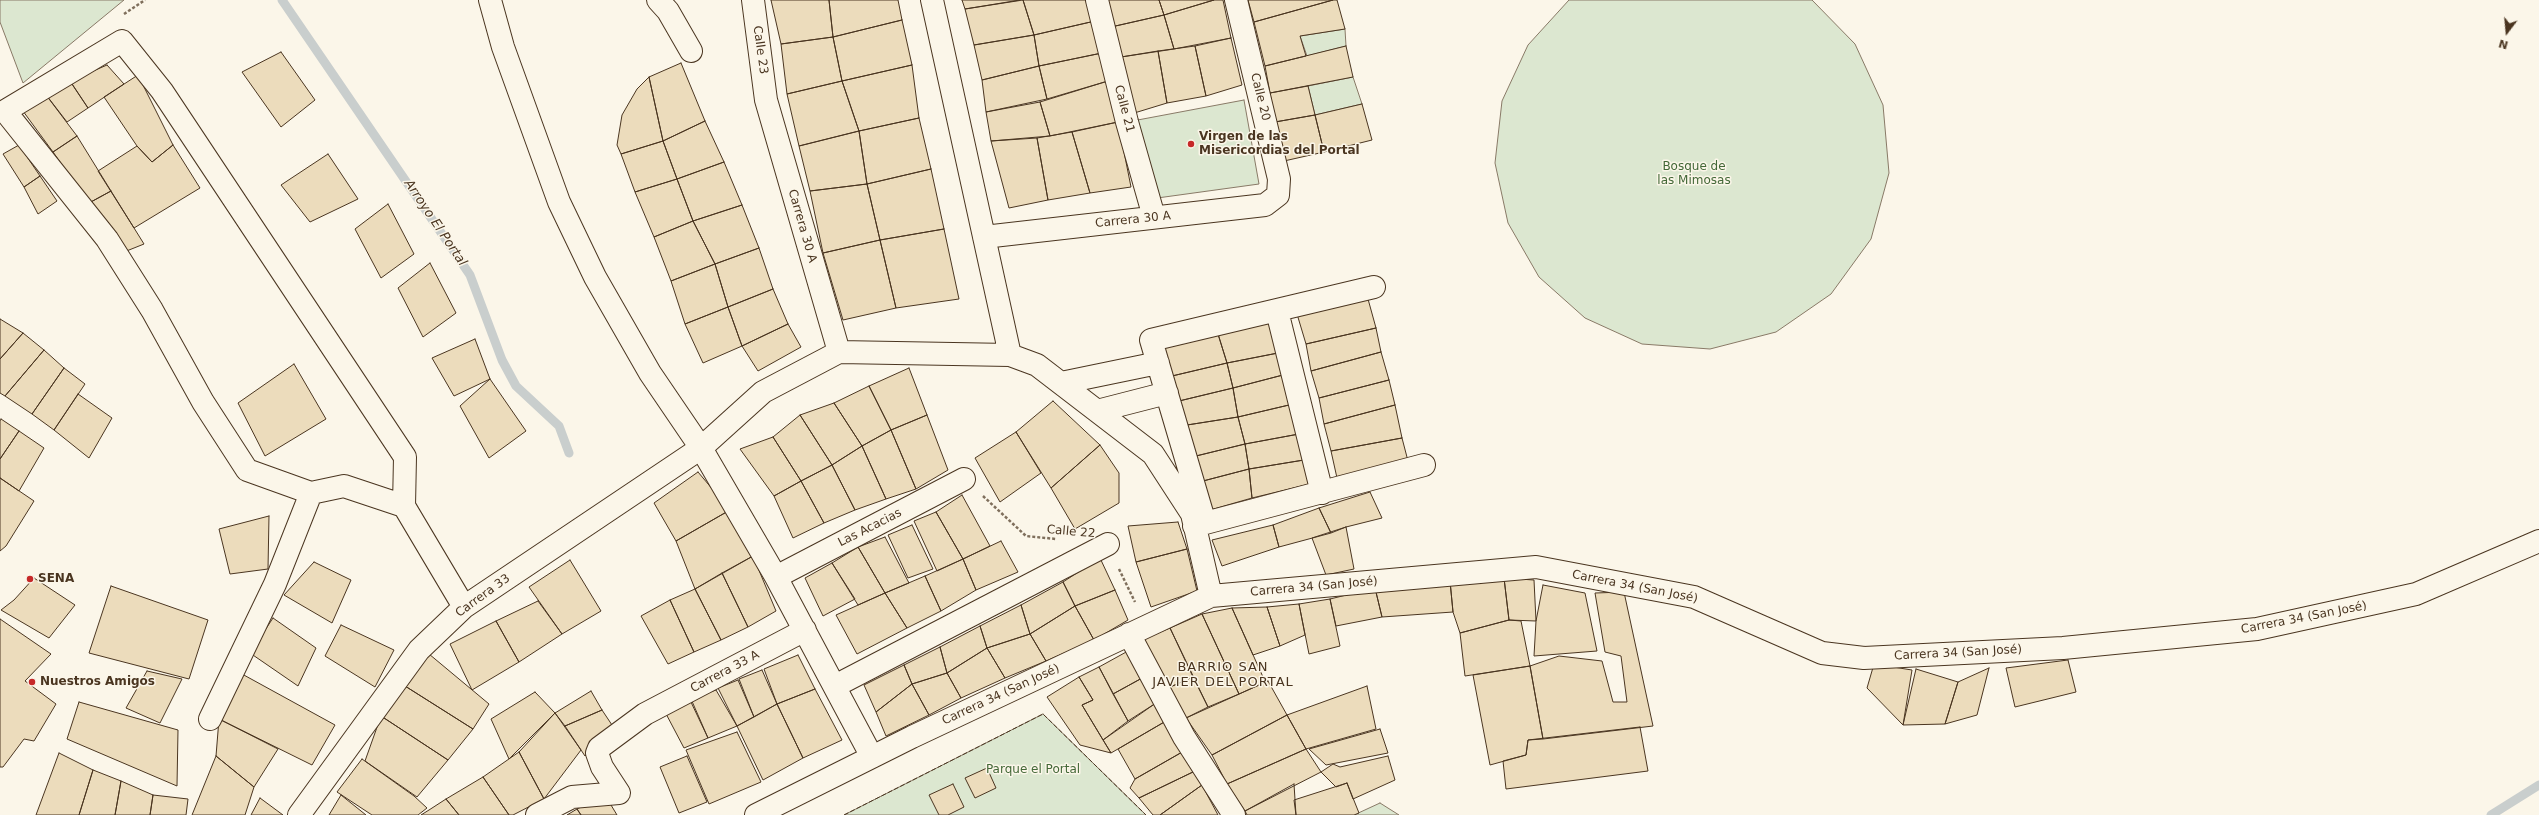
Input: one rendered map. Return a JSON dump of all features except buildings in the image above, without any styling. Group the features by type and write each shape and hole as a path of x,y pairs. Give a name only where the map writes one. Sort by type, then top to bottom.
{"street":[{"path":"658,0 668,12 691,52"},
{"name":"Calle 23","path":"753,0 766,100"},
{"path":"932,0 1010,355"},
{"name":"Calle 21","path":"1097,0 1127,122 1154,217"},
{"name":"Calle 20","path":"1236,0 1279,178 1278,195"},
{"path":"496,2 503,47 559,202 595,276 650,373 701,448 776,577 872,757"},
{"path":"404,506 344,486 311,493 247,470 204,402 152,310 107,239 5,110 122,41 162,91 405,457 404,506 464,607"},
{"name":"Carrera 30 A","path":"766,100 839,352"},
{"name":"Carrera 30 A","path":"984,237 1265,205 1278,195"},
{"path":"1211,596 1200,524 1167,393 1151,340 1277,311 1374,286"},
{"path":"1277,311 1322,493"},
{"path":"839,352 1010,355 1037,365 1153,454 1200,524"},
{"name":"Carrera 33","path":"299,815 419,650 464,607 701,448 762,392 839,352"},
{"path":"1061,383 1158,363"},
{"path":"1097,411 1167,393"},
{"path":"1200,524 1424,465"},
{"name":"Las Acacias","path":"776,577 964,479"},
{"path":"210,719 274,584 311,493"},
{"name":"Carrera 34 (San José)","path":"769,812 872,757 1211,596 1536,567 1694,597 1822,652 1864,658 2063,648 2258,629 2416,594 2539,541"},
{"path":"835,686 1108,544"},
{"name":"Carrera 33 A","path":"537,815 572,797 619,793 602,767 597,753 599,748 645,714 805,630"},
{"path":"1137,630 1184,737 1234,815"}],"path":[{"name":"Calle 22","path":"964,479 1026,536 1063,540"},
{"name":"Calle 22","path":"1108,544 1137,630"}],"green space":[{"path":"0,0 124,0 23,83 0,22"},
{"name":"Bosque de las Mimosas","path":"1569,0 1812,0 1855,44 1883,105 1889,173 1871,239 1831,294 1776,332 1710,349 1642,344 1585,318 1539,277 1508,223 1495,163 1502,101 1528,45"},
{"path":"1345,29 1346,46 1307,56 1300,36"},
{"path":"1353,77 1362,104 1315,115 1308,86"},
{"path":"1244,100 1259,184 1150,199 1127,122"},
{"name":"Parque el Portal","path":"1043,714 1146,815 844,815"},
{"path":"1380,803 1399,815 1354,815"}],"waterway":[{"name":"Arroyo El Portal","path":"282,0 470,275 502,360 516,386 559,426 569,453"},
{"path":"2491,815 2539,785"}],"fence":[{"path":"844,815 1043,714 1146,815"}],"place":[{"name":"Virgen de las Misericordias del Portal","path":"1191,144"},
{"name":"SENA","path":"30,579"},
{"name":"Nuestros Amigos","path":"32,682"}],"district":[{"name":"BARRIO SAN JAVIER DEL PORTAL","path":"1223,676"}]}
